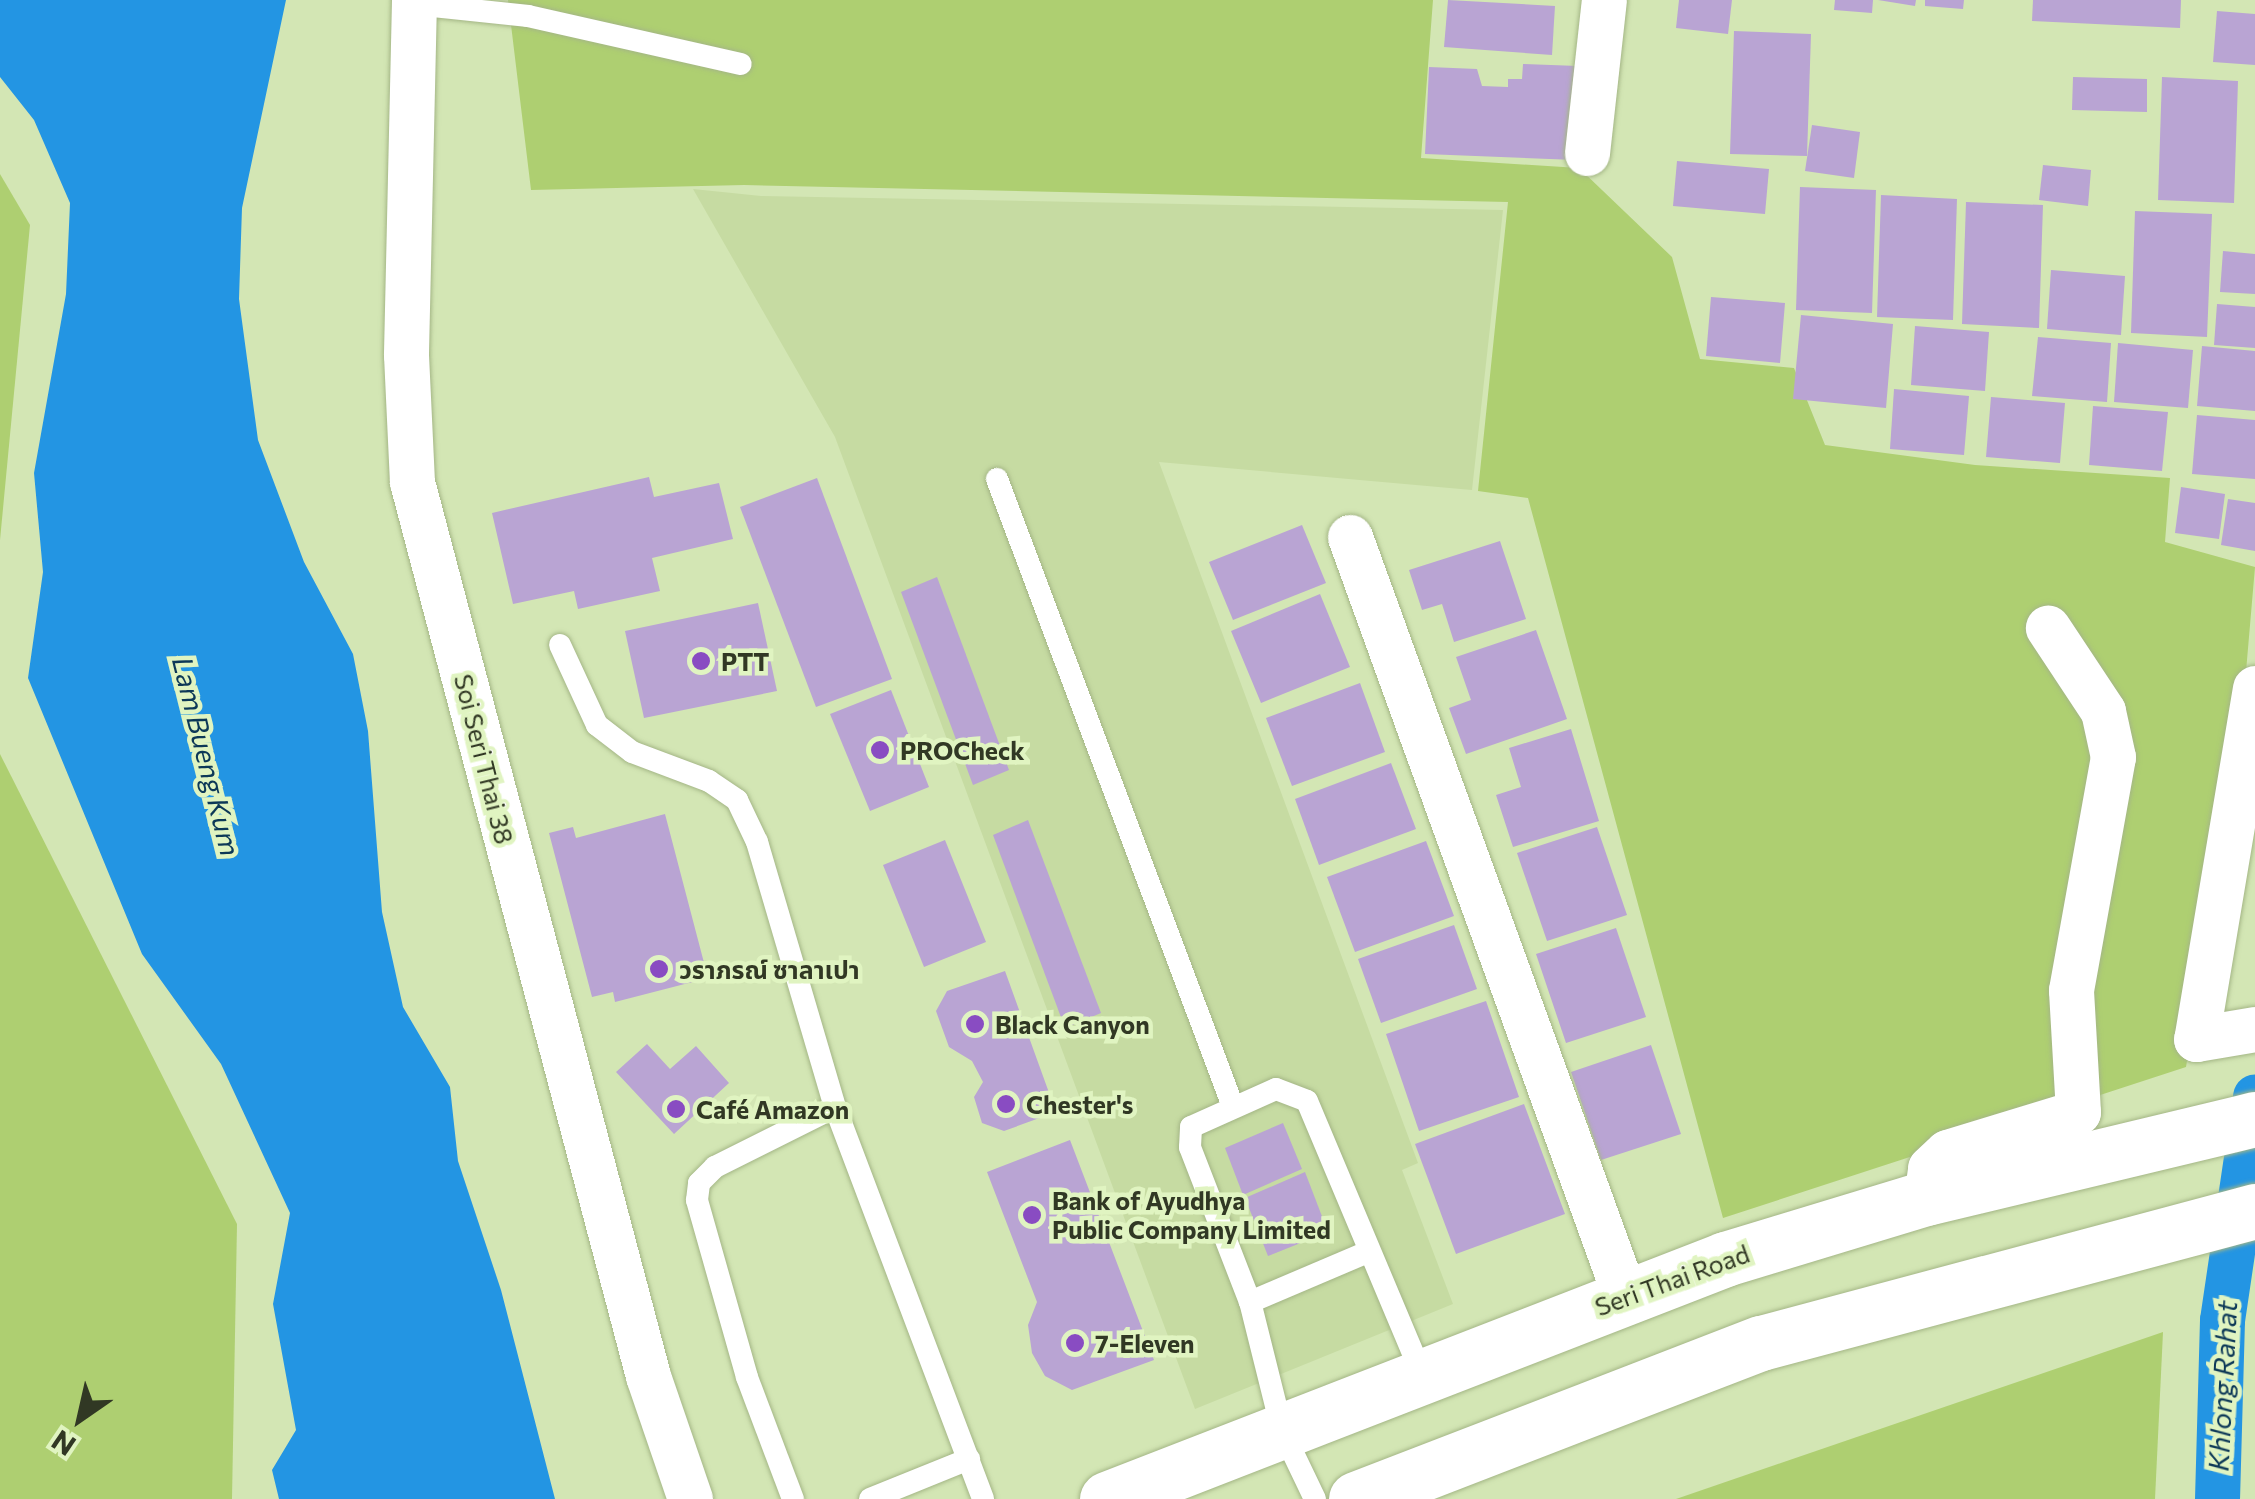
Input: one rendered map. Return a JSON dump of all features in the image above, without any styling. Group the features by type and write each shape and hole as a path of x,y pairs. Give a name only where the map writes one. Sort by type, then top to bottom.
{"main road":[{"name":"Seri Thai Road","path":"1107,1499 1626,1296 1926,1198 2255,1120"},
{"path":"1356,1499 1760,1343 2255,1212"}],"street":[{"path":"1588,152 1604,0"},
{"name":"Soi Seri Thai 38","path":"414,2 406,355 412,482 648,1376 690,1499"},
{"path":"1350,537 1626,1296"},
{"path":"1926,1198 1930,1168 1947,1152 2078,1112 2071,990 2113,757 2103,710 2048,628"},
{"path":"2255,688 2196,1040 2255,1029"}],"lane":[{"path":"414,2 528,16 741,64"},
{"path":"997,479 1232,1104"},
{"path":"560,645 597,725 632,752 709,780 737,800 758,842 834,1107 983,1499"},
{"path":"1316,1499 1282,1430 1250,1302 1188,1138 1199,1120 1276,1089 1307,1101 1422,1374"},
{"path":"793,1499 747,1377 697,1200 700,1184 715,1167 834,1107"},
{"path":"1250,1302 1368,1252"},
{"path":"870,1499 969,1459"}],"shaded area":[{"path":"508,0 1433,0 1421,158 1579,168 1672,257 1700,359 1794,368 1825,445 1975,465 2170,478 2165,542 2255,567 2239,753 2186,1067 1723,1218 1528,498 1478,491 1508,202 744,185 531,190"},
{"path":"0,174 30,225 0,540"},
{"path":"693,189 761,196 1503,210 1472,490 1159,462 1418,1163 1402,1170 1453,1304 1195,1409 835,437"},
{"path":"0,754 237,1224 232,1499 0,1499"},
{"path":"2163,1332 2155,1499 1676,1499"}],"water":[{"name":"Lam Bueng Kum","path":"0,0 286,0 242,208 239,299 258,440 304,562 353,654 368,731 382,912 403,1007 450,1087 458,1161 501,1290 555,1499 279,1499 272,1470 296,1430 273,1304 290,1213 221,1064 142,954 28,678 43,572 34,473 66,294 70,203 34,120 0,77"}],"building":[{"path":"1448,0 1555,6 1552,55 1444,47"},
{"path":"1679,0 1732,0 1728,34 1676,28"},
{"path":"1835,0 1873,0 1872,13 1834,10"},
{"path":"1878,0 1916,0 1915,6"},
{"path":"1925,0 1964,0 1963,9 1925,6"},
{"path":"2033,0 2181,0 2180,28 2032,21"},
{"path":"2217,11 2255,14 2255,65 2213,62"},
{"path":"1734,31 1811,34 1807,156 1730,154"},
{"path":"1523,64 1578,66 1575,160 1425,154 1429,67 1477,69 1482,86 1508,87 1508,79 1522,79"},
{"path":"2073,77 2147,79 2147,112 2072,110"},
{"path":"2162,77 2238,81 2234,203 2158,200"},
{"path":"1812,125 1860,132 1854,178 1805,171"},
{"path":"1677,161 1769,169 1765,214 1673,206"},
{"path":"2043,165 2091,170 2088,206 2039,200"},
{"path":"1800,187 1876,190 1872,313 1796,310"},
{"path":"1881,195 1957,199 1953,320 1877,317"},
{"path":"1966,202 2043,205 2039,328 1962,324"},
{"path":"2135,211 2212,214 2207,337 2131,333"},
{"path":"2223,251 2255,254 2255,294 2220,292"},
{"path":"2051,270 2125,276 2121,335 2047,329"},
{"path":"1711,297 1785,303 1780,363 1706,356"},
{"path":"2217,304 2255,307 2255,348 2214,345"},
{"path":"1801,315 1893,324 1886,408 1793,399"},
{"path":"1915,326 1989,332 1985,391 1911,385"},
{"path":"2038,337 2111,343 2107,402 2032,396"},
{"path":"2118,343 2193,350 2188,408 2114,402"},
{"path":"2202,346 2255,351 2255,411 2197,406"},
{"path":"1894,389 1969,396 1964,455 1890,449"},
{"path":"1991,397 2065,403 2060,463 1986,457"},
{"path":"2093,406 2168,412 2162,471 2089,465"},
{"path":"2197,415 2255,420 2255,479 2192,474"},
{"path":"649,477 654,497 719,483 733,539 652,558 660,591 578,609 574,591 513,604 492,513"},
{"path":"817,478 892,679 816,707 740,507"},
{"path":"2181,487 2225,494 2219,539 2175,533"},
{"path":"2228,499 2255,503 2255,551 2221,545"},
{"path":"1302,525 1326,583 1233,620 1209,562"},
{"path":"1500,541 1526,619 1454,642 1442,604 1422,610 1409,570"},
{"path":"937,577 1009,770 973,785 901,592"},
{"path":"1320,594 1350,667 1261,703 1231,631"},
{"name":"PTT","path":"758,603 777,691 644,718 625,631"},
{"path":"1536,630 1567,719 1466,754 1449,708 1471,700 1456,657"},
{"path":"1360,683 1385,752 1292,786 1266,718"},
{"name":"PROCheck","path":"891,690 929,787 870,811 830,714"},
{"path":"1571,729 1599,821 1513,847 1496,795 1521,787 1509,748"},
{"path":"1391,763 1416,829 1319,865 1295,799"},
{"path":"665,814 708,978 615,1002 613,992 592,997 549,833 573,827 576,838"},
{"path":"1028,820 1101,1013 1065,1028 993,835"},
{"path":"1597,827 1627,915 1547,941 1517,853"},
{"path":"945,840 986,942 924,967 883,865"},
{"path":"1426,841 1454,916 1355,952 1327,877"},
{"path":"1454,925 1477,989 1381,1023 1358,959"},
{"path":"1616,928 1646,1017 1566,1043 1536,954"},
{"path":"1005,971 1056,1112 1004,1131 982,1123 974,1097 983,1082 972,1061 949,1047 936,1011 947,991"},
{"path":"1486,1001 1519,1097 1419,1131 1386,1034"},
{"name":"Café Amazon","path":"647,1044 670,1069 696,1046 729,1083 674,1134 616,1072"},
{"path":"1651,1045 1681,1134 1601,1160 1571,1072"},
{"path":"1524,1104 1565,1214 1456,1254 1415,1144"},
{"path":"1283,1123 1302,1169 1243,1195 1225,1148"},
{"path":"1070,1140 1154,1360 1072,1390 1045,1376 1032,1353 1028,1325 1037,1302 987,1172"},
{"path":"1305,1172 1328,1232 1268,1256 1245,1198"}],"waterway":[{"name":"Khlong Rahat","path":"2217,1499 2222,1320 2255,1096"}],"place":[{"name":"PTT","path":"701,661"},
{"name":"PROCheck","path":"880,750"},
{"name":"วราภรณ์ ซาลาเปา","path":"659,969"},
{"name":"Black Canyon","path":"975,1024"},
{"name":"Chester's","path":"1006,1104"},
{"name":"Café Amazon","path":"676,1109"},
{"name":"Bank of Ayudhya Public Company Limited","path":"1032,1215"},
{"name":"7-Eleven","path":"1075,1343"}]}
